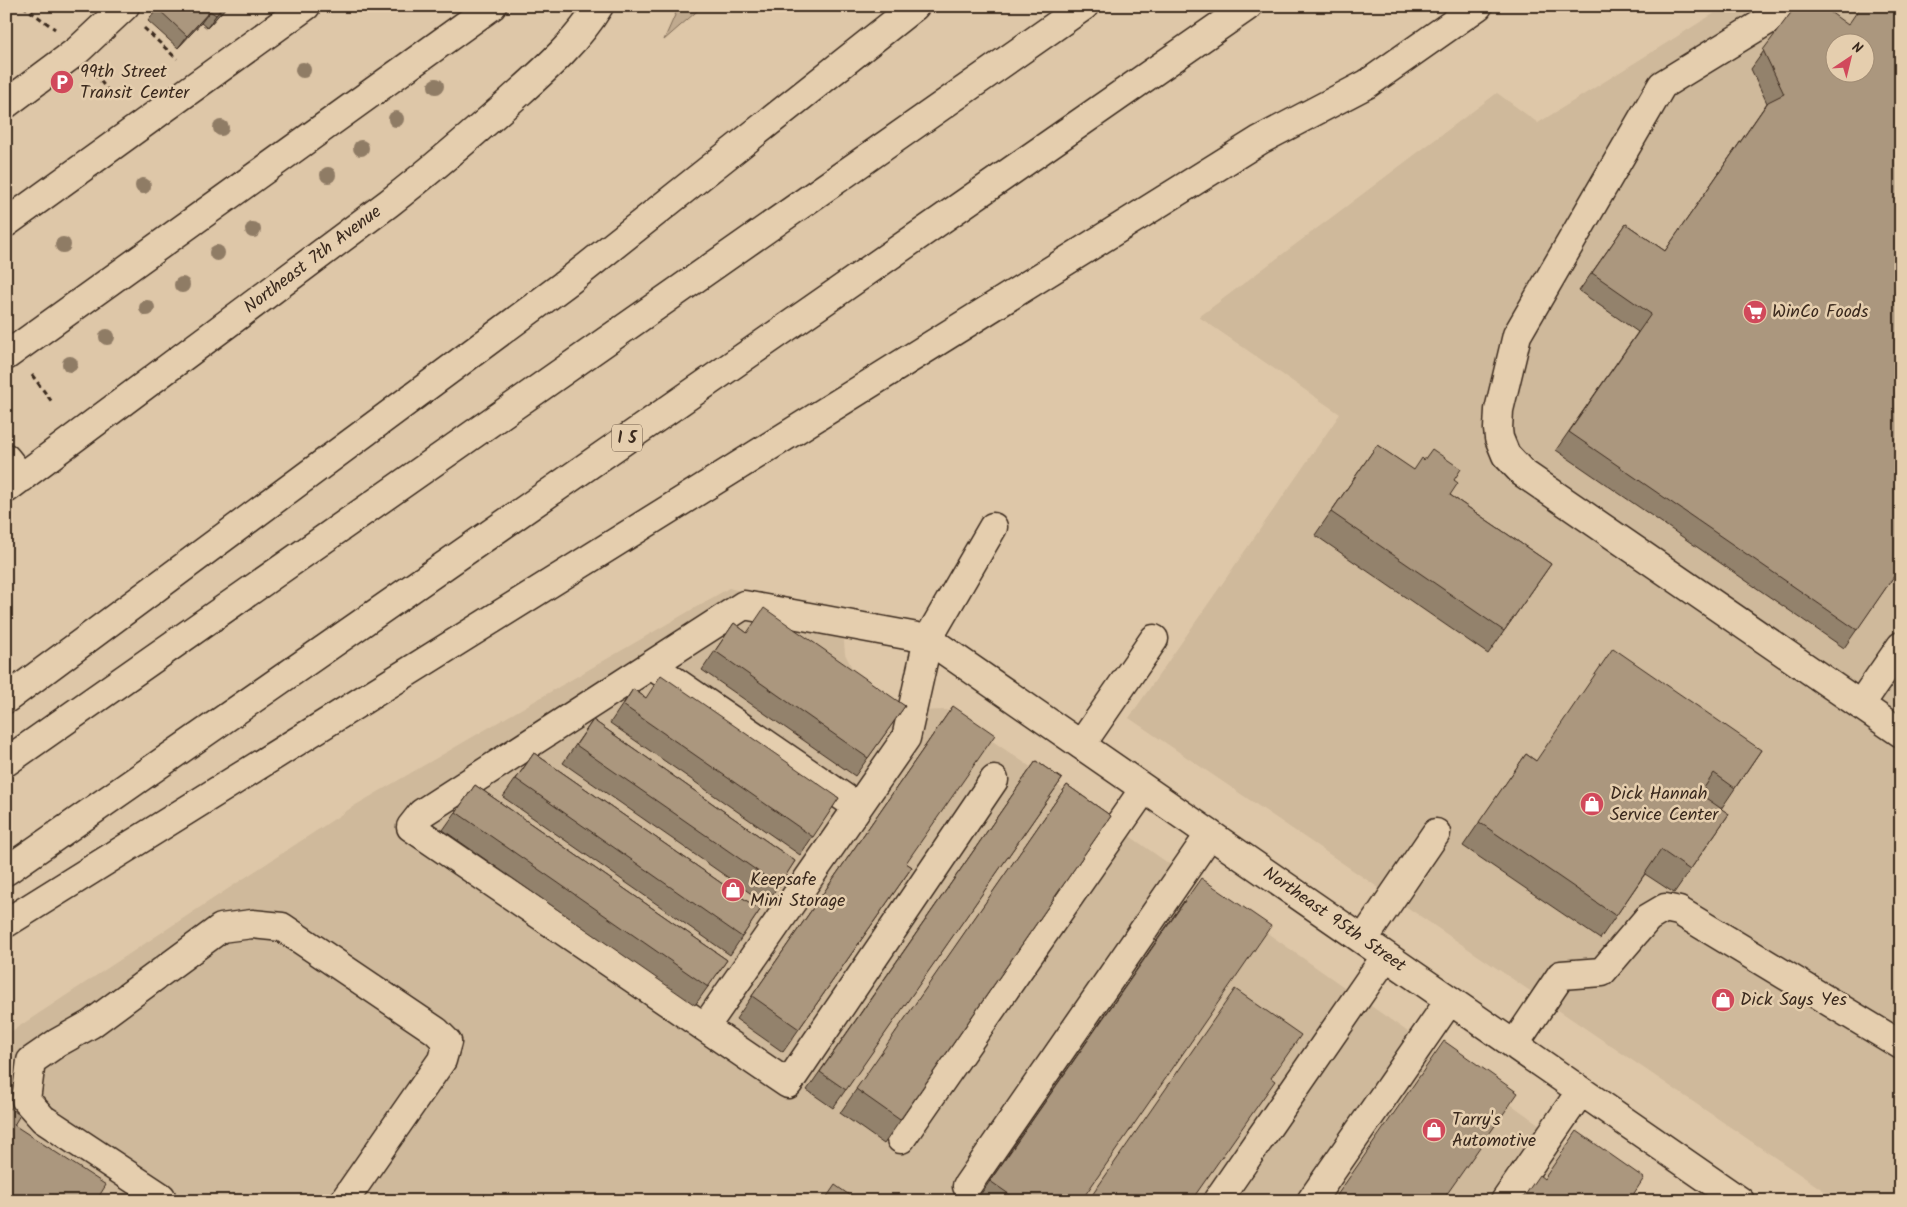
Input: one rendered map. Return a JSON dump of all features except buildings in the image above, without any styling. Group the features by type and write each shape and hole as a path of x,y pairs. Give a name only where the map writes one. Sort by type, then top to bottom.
{"main road":[{"path":"6,223 306,6"},
{"path":"6,356 492,6"},
{"name":"Northeast 7th Avenue","path":"11,475 365,221 440,163 572,42 599,6"},
{"path":"6,699 569,281 915,6"},
{"path":"6,762 1084,6"},
{"name":"I 5","path":"6,871 1248,6"},
{"path":"6,923 1260,140 1367,84 1478,6"},
{"path":"1791,6 1662,84 1517,335 1499,410 1498,429 1506,455 1523,473 1901,733"},
{"path":"6,104 77,51 132,15"},
{"path":"705,1027 774,928 799,875 858,807 906,738 928,639 993,527"},
{"path":"928,639 744,605 422,813 411,827 788,1084 994,780"},
{"name":"Northeast 95th Street","path":"928,639 1581,1091 1722,1196"},
{"path":"1081,745 1154,639"},
{"path":"1860,705 1901,646"},
{"path":"651,665 858,807"},
{"path":"569,718 594,735"},
{"path":"518,751 542,768"},
{"path":"461,788 486,804"},
{"path":"901,1139 1144,788"},
{"path":"1363,940 1436,833"},
{"path":"967,1186 1210,834"},
{"path":"1514,1045 1561,975 1602,972 1648,918 1665,908 1679,911 1901,1045"},
{"path":"750,912 774,928"},
{"path":"158,1201 161,1197 43,1119 26,1100 31,1061 90,1024 221,928 252,924 282,927 436,1031 447,1042 442,1060 344,1201"},
{"path":"1217,1201 1386,956"},
{"path":"715,962 739,979"},
{"path":"1311,1201 1450,1000"},
{"path":"1505,1201 1581,1091"}],"path":[{"path":"132,15 177,59"}],"shaded area":[{"path":"679,6 703,6 664,40"},
{"path":"1726,6 1901,6 1901,1201 1839,1201 1129,718 1340,414 1199,317 1497,93 1538,123"},
{"path":"729,588 842,618 845,654 859,682 914,711 947,710 1060,787 1648,1201 6,1201 6,1035 354,806"}],"place":[{"name":"99th Street Transit Center","path":"62,82"},
{"name":"WinCo Foods","path":"1755,312"},
{"name":"Dick Hannah Service Center","path":"1592,804"},
{"name":"Keepsafe Mini Storage","path":"733,890"},
{"name":"Dick Says Yes","path":"1723,1000"},
{"name":"Tarry's Automotive","path":"1434,1130"}]}
